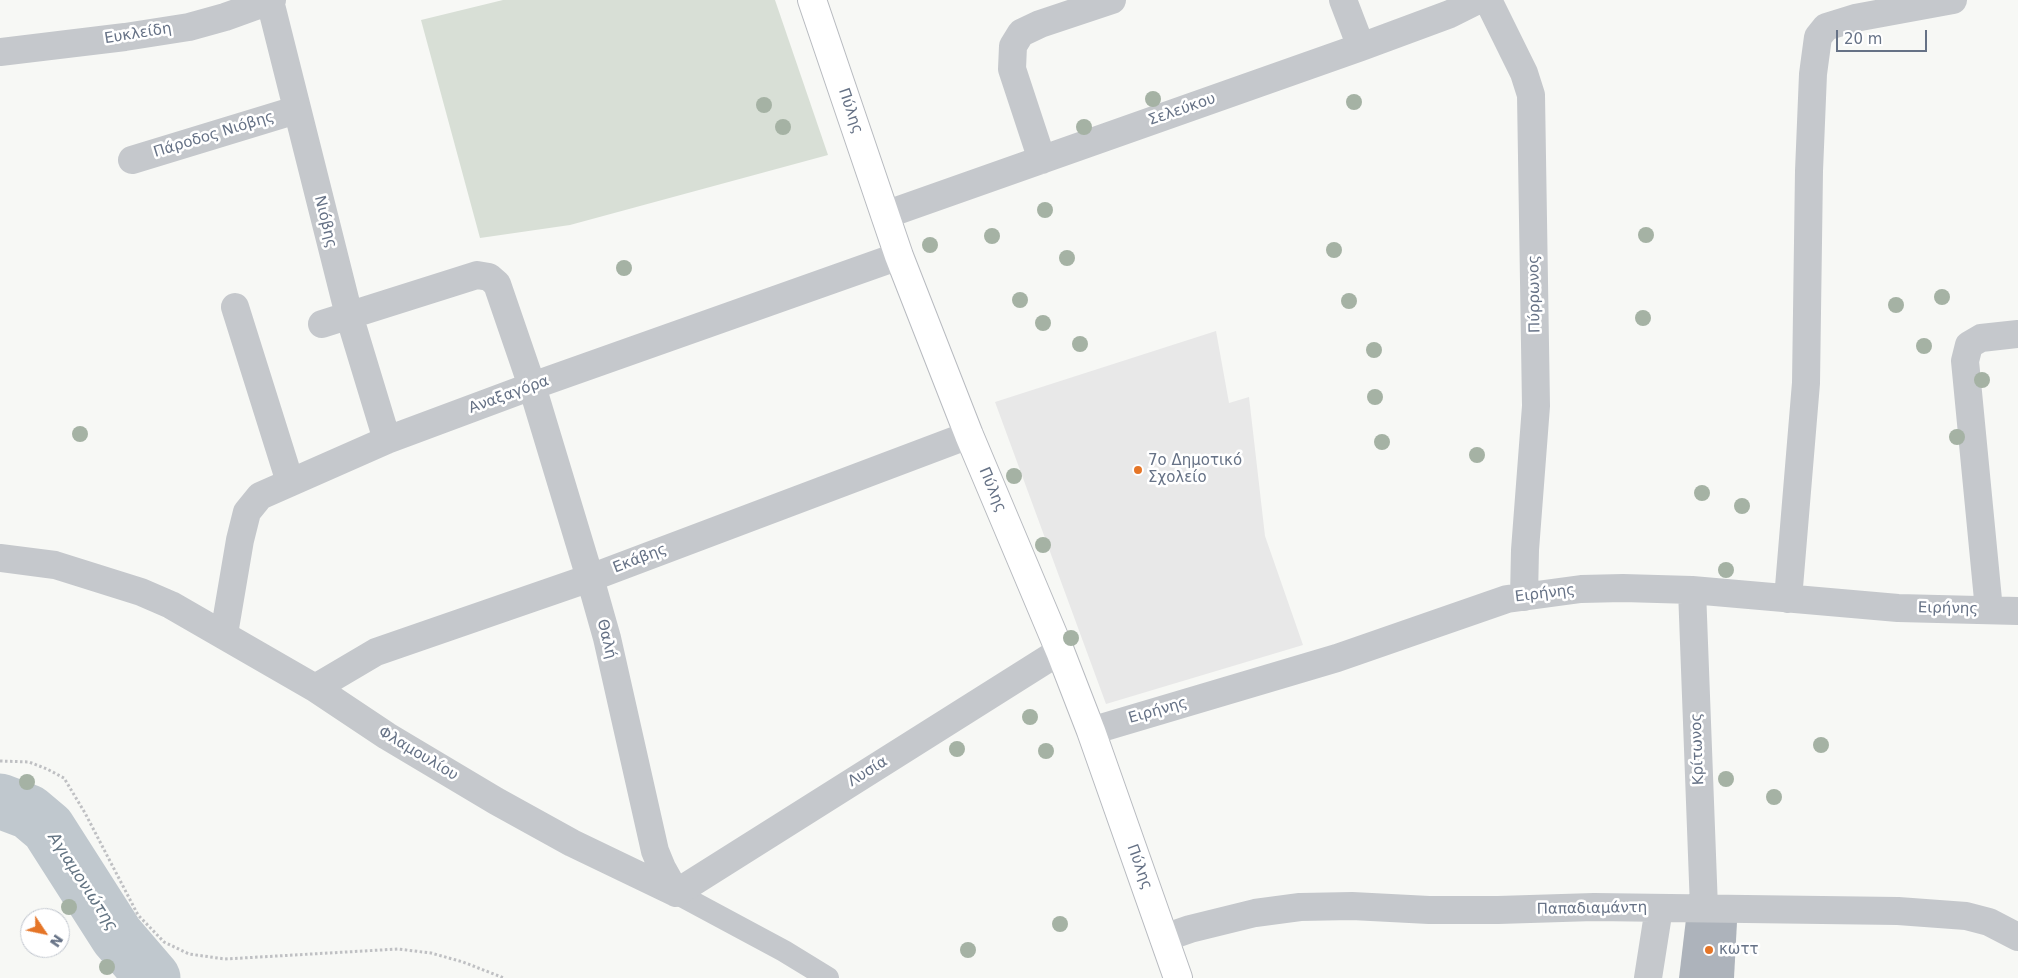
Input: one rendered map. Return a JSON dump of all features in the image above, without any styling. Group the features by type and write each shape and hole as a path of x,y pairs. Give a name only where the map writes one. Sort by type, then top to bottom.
{"main road":[{"name":"Πύλης","path":"812,0 899,256 969,435 1060,651 1091,731 1178,978"}],"street":[{"name":"Ευκλείδη","path":"0,52 125,37 189,26 225,17 271,0"},
{"name":"Νιόβης","path":"271,0 296,110 349,315 387,440"},
{"path":"1042,160 1012,69 1013,46 1021,33 1027,30 1112,0"},
{"path":"1342,0 1360,47"},
{"name":"Σελεύκου","path":"885,215 1360,47 1450,14 1478,0"},
{"name":"Πύρρωνος","path":"1488,0 1524,73 1531,94 1536,406 1525,550 1524,596"},
{"path":"1788,599 1806,382 1813,74 1818,37 1826,28 1855,18 1953,0"},
{"name":"Πάροδος Νιόβης","path":"132,160 296,110"},
{"name":"Αναξαγόρα","path":"224,634 240,540 247,512 260,496 387,440 532,386 899,256"},
{"name":"Θαλή","path":"322,324 477,275 490,277 497,284 532,386 590,578 606,638 655,851 676,893"},
{"path":"235,307 290,482"},
{"path":"1989,610 1965,361 1969,345 1981,338 2018,334"},
{"name":"Εκάβης","path":"315,688 376,652 590,578 969,435"},
{"name":"Φλαμουλίου","path":"0,558 55,565 141,592 171,605 315,688 387,736 496,801 572,843 676,893 784,950 828,978"},
{"name":"Ειρήνης","path":"1091,731 1337,658 1508,598 1581,589 1623,588 1692,590 1898,608 2018,611"},
{"name":"Κρίτωνος","path":"1692,590 1704,908"},
{"name":"Λυσία","path":"676,893 1060,651"},
{"name":"Παπαδιαμάντη","path":"1164,938 1190,929 1255,913 1300,907 1352,906 1429,910 1594,907 1898,911 1966,916 1989,922 2018,937"},
{"path":"1648,978 1659,908"}],"path":[{"path":"0,761 28,762 64,778 85,813 138,915 164,942 189,954 225,959 398,949 431,953 463,962 504,978"}],"shaded area":[{"path":"503,0 775,0 828,155 570,225 480,238 421,20"},
{"name":"7ο Δημοτικό Σχολείο","path":"1216,331 1229,403 1249,397 1265,536 1303,645 1106,704 995,402"}],"building":[{"name":"κωττ","path":"1686,919 1737,922 1734,978 1679,978"}],"waterway":[{"name":"Αγιαμονιώτης","path":"0,801 29,812 48,828 117,936 153,978"}],"place":[{"name":"7ο Δημοτικό Σχολείο","path":"1138,470"},
{"name":"κωττ","path":"1709,950"}]}
